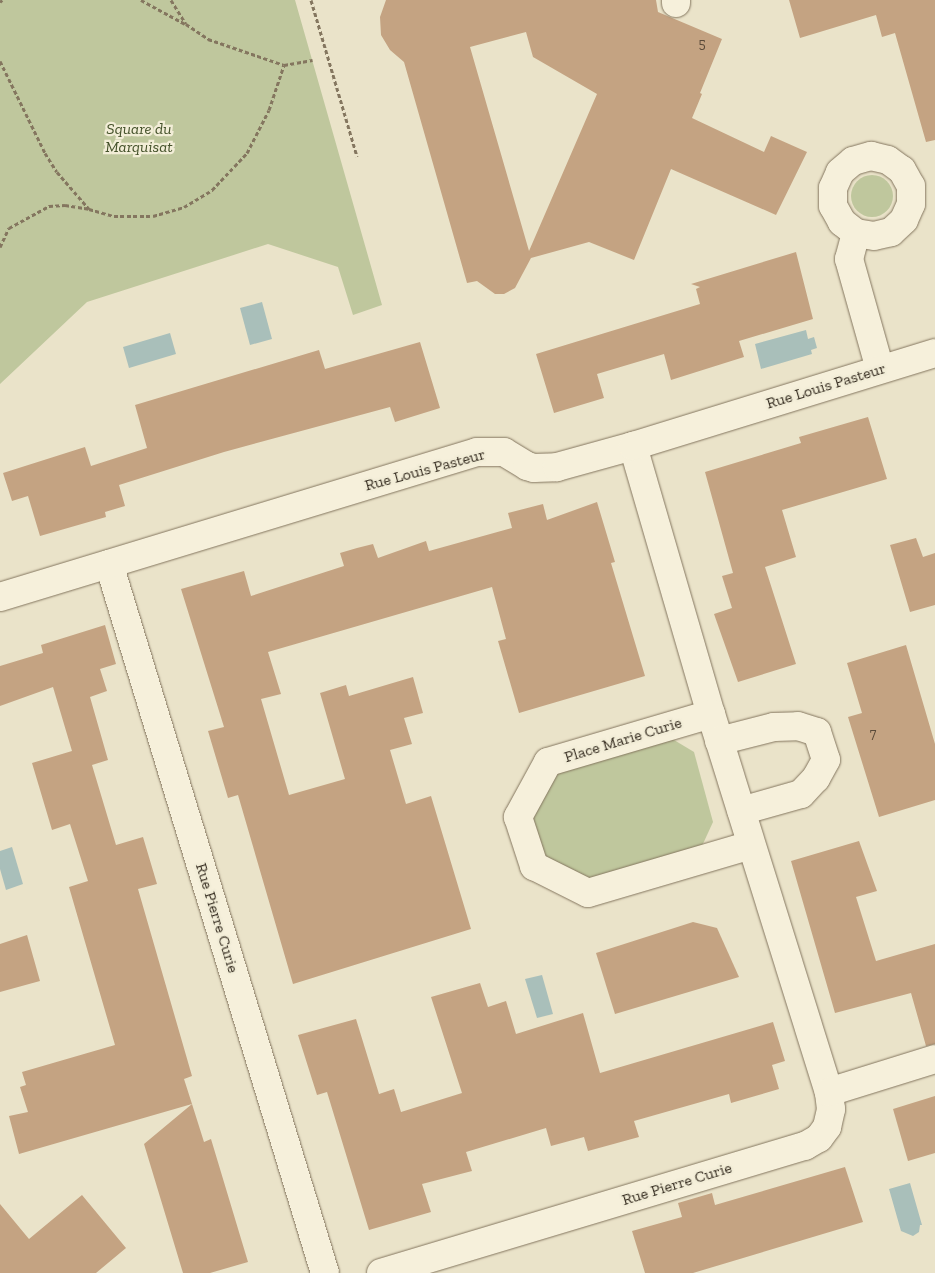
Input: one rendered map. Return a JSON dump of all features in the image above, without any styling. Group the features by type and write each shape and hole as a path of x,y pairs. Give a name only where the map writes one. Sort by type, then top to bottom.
{"street":[{"path":"856,233 849,259 880,369"},
{"name":"Rue Louis Pasteur","path":"0,597 477,452 504,452 527,466 547,468 633,446 935,353"},
{"name":"Rue Pierre Curie","path":"381,1273 805,1146 819,1138 827,1127 831,1109 829,1092 719,741 633,446"},
{"name":"Rue Pierre Curie","path":"109,564 325,1273"},
{"name":"Place Marie Curie","path":"711,714 548,762 518,817 534,866 588,893 751,846"},
{"path":"719,741 774,727 798,726 816,732 826,760 816,778 801,794 741,811"},
{"path":"829,1092 935,1060"}],"path":[{"path":"141,0 186,24 208,39 284,65 313,60"},
{"path":"170,0 186,24"},
{"path":"311,0 357,156"},
{"path":"0,61 1,69 45,153 57,172 89,209"},
{"path":"0,246 8,228 49,206 65,205 114,216 154,216 184,207 212,190 247,153 269,110 284,65"}],"green space":[{"name":"Square du Marquisat","path":"0,0 295,0 382,305 353,315 338,267 268,244 87,302 0,384"},
{"path":"876,175 884,178 890,184 893,196 890,208 884,214 868,217 860,214 854,208 851,192 854,184 860,178"},
{"path":"669,737 694,752 713,822 702,846 589,879 542,856 532,818 557,772"}],"water":[{"path":"262,302 272,339 250,345 240,308"},
{"path":"806,330 808,339 814,337 817,348 811,350 812,354 761,369 755,344"},
{"path":"170,333 176,354 129,368 123,347"},
{"path":"12,847 23,884 6,890 0,869 0,851"},
{"path":"542,975 553,1014 537,1018 525,979"},
{"path":"910,1183 922,1225 920,1225 919,1232 913,1236 901,1231 889,1189"}],"building":[{"path":"386,0 656,0 658,12 722,39 692,118 764,152 771,136 807,152 776,215 671,169 634,260 589,242 531,258 515,288 504,294 495,294 477,281 467,283 404,62 390,50 381,35 380,17","holes":["526,32 533,57 597,94 529,251 470,47"]},
{"path":"789,0 935,0 935,140 926,142 895,33 882,37 876,15 800,38"},
{"path":"796,252 813,319 739,341 744,357 671,380 664,354 597,374 604,398 554,413 536,354 700,304 696,289 700,287 691,284"},
{"path":"420,342 440,408 395,422 390,407 224,452 119,485 125,506 105,512 106,517 40,536 28,496 12,501 3,473 85,447 91,466 147,448 135,405 319,350 325,369"},
{"path":"868,417 887,479 782,510 796,557 765,567 796,664 738,682 714,614 732,608 722,576 733,573 705,472 801,443 799,437"},
{"path":"597,502 615,562 611,563 645,676 519,713 498,641 506,639 492,587 268,652 281,694 261,699 289,795 345,779 320,693 346,685 349,696 413,677 423,713 404,718 412,744 390,750 406,804 431,796 471,929 293,984 238,795 228,798 208,731 224,727 181,589 244,571 251,596 344,566 340,553 357,548 373,544 378,558 426,541 429,551 512,528 508,513 543,504 547,520"},
{"path":"916,538 923,557 935,553 935,605 910,612 890,545"},
{"path":"105,625 116,664 100,669 107,691 90,697 108,760 92,765 116,845 143,837 157,884 138,889 192,1076 184,1079 192,1104 19,1154 9,1116 28,1112 20,1087 26,1085 22,1072 115,1045 69,887 88,881 70,824 52,830 32,763 72,751 53,687 0,706 0,666 43,653 41,645"},
{"path":"906,645 935,744 935,800 879,817 848,717 862,713 847,663"},
{"path":"859,841 877,891 856,897 876,961 935,944 935,1044 926,1046 911,993 835,1013 791,861"},
{"path":"693,922 717,928 739,977 615,1014 596,953"},
{"path":"27,935 40,981 0,992 0,944"},
{"path":"480,983 488,1007 506,1001 516,1034 583,1013 600,1073 773,1022 785,1061 772,1065 779,1089 731,1103 729,1094 634,1121 639,1137 588,1151 584,1137 551,1146 546,1128 466,1152 472,1171 422,1184 431,1212 369,1230 327,1092 317,1095 298,1035 356,1019 379,1094 394,1089 401,1112 462,1093 431,997"},
{"path":"935,1096 935,1153 908,1161 893,1109"},
{"path":"192,1104 204,1142 211,1139 248,1262 210,1273 183,1273 144,1144"},
{"path":"845,1167 863,1222 693,1273 645,1273 632,1231 682,1217 678,1203 712,1193 715,1205"},
{"path":"82,1195 126,1248 96,1273 0,1273 0,1204 29,1239"}]}
